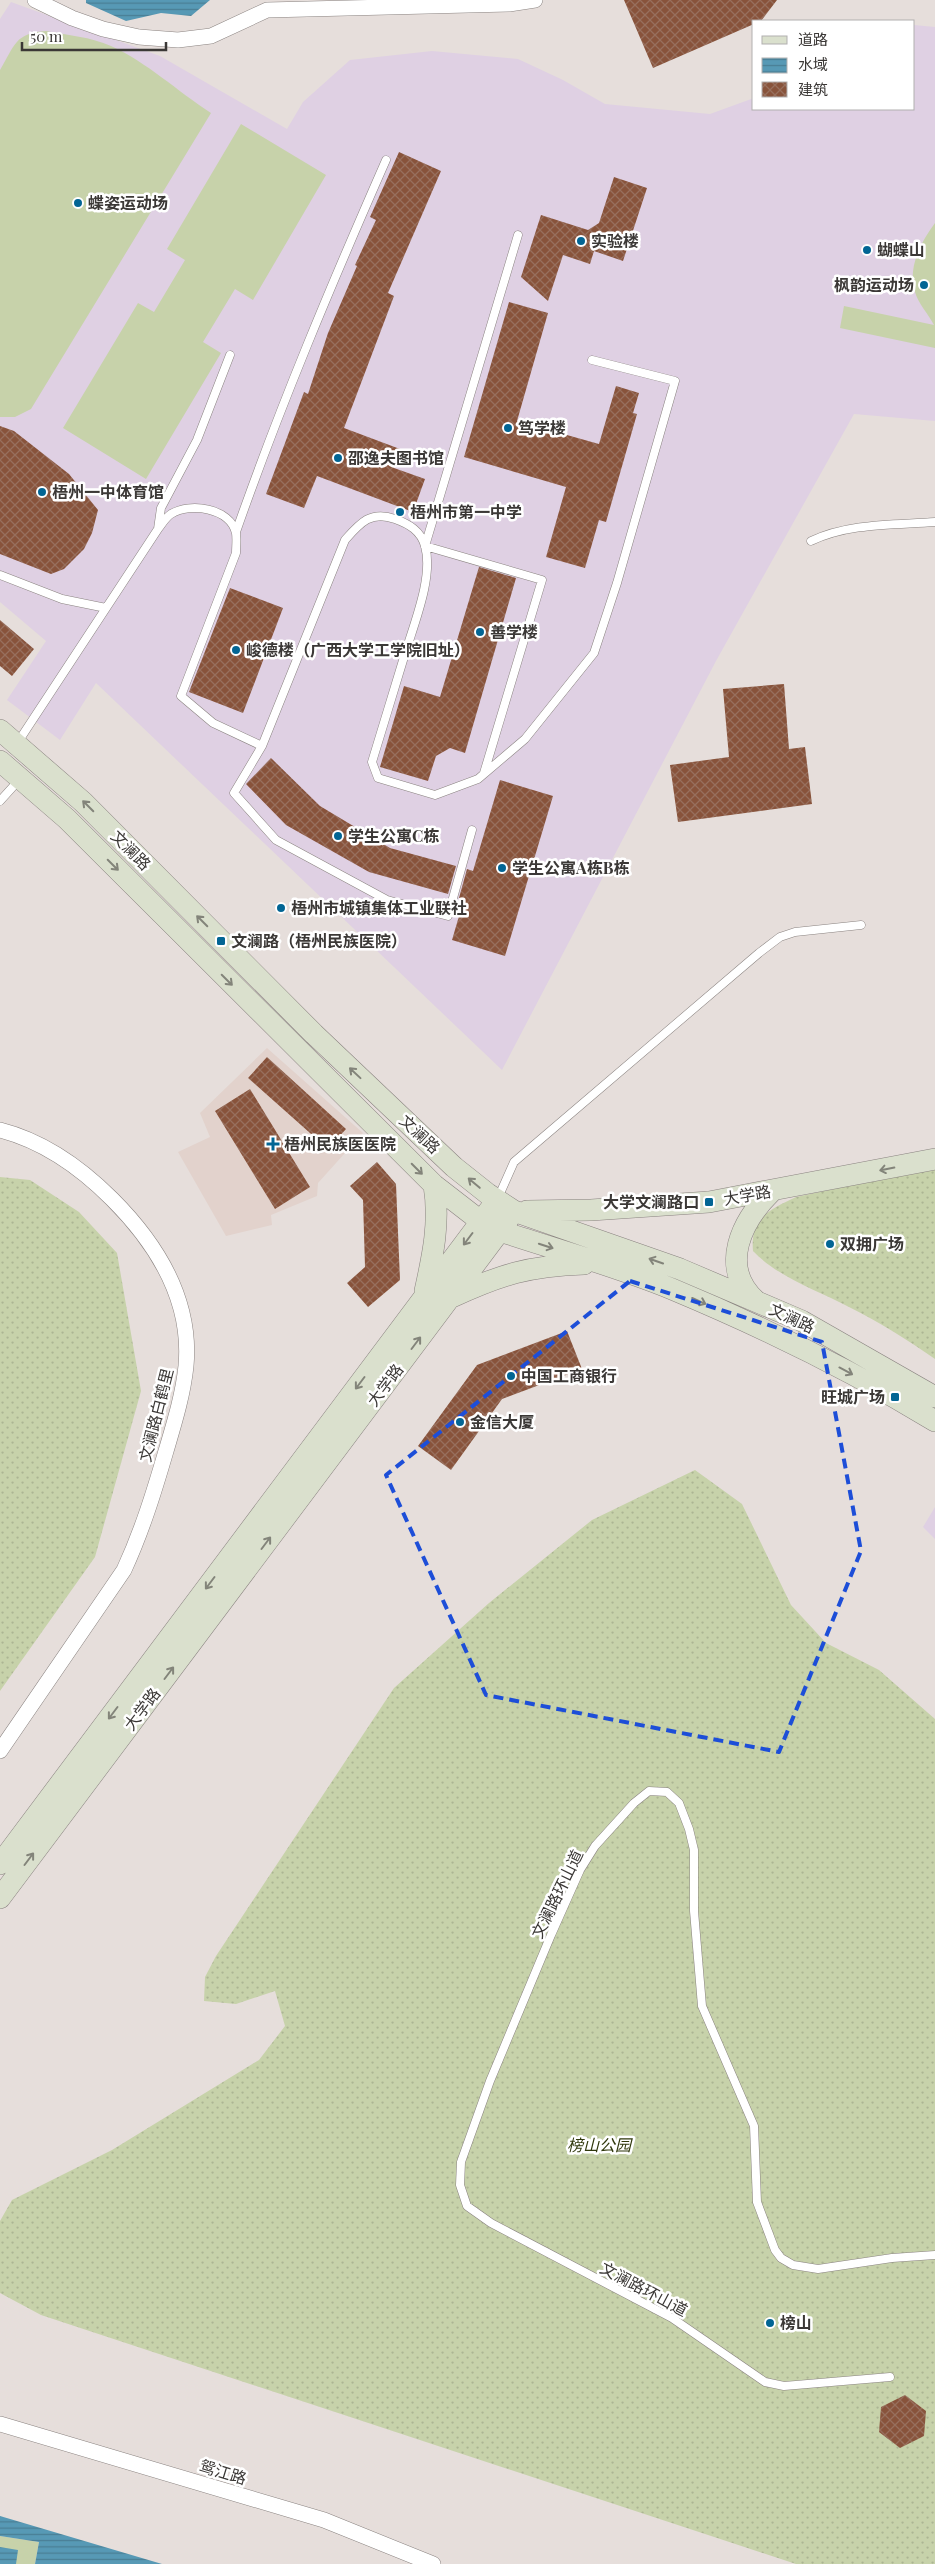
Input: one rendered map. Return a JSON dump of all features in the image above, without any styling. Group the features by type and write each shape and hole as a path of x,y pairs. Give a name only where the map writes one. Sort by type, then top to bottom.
{"main road":[{"name":"文澜路","path":"0,730 83,802 314,1034 454,1166 505,1206 680,1269 802,1321 935,1397"},
{"name":"文澜路","path":"0,761 67,819 434,1185 482,1220 500,1231 671,1289 802,1347 895,1397 935,1421"},
{"name":"大学路","path":"0,1864 482,1220 505,1206 590,1210 709,1202 935,1159"},
{"path":"423,1300 437,1230 438,1208 434,1185"},
{"path":"757,1302 747,1293 736,1272 737,1256 740,1238 748,1221 757,1205 772,1191"},
{"name":"大学路","path":"0,1898 500,1231 505,1206"},
{"path":"450,1298 481,1284 528,1268 597,1263"}],"street":[{"path":"35,0 72,18 103,29 139,37 178,40 211,36 267,10 509,4 534,0"},
{"name":"文澜路白鹤里","path":"0,1130 18,1135 49,1150 80,1170 126,1213 151,1242 170,1276 182,1308 187,1335 186,1367 178,1410 148,1513 134,1548 124,1570 0,1751"},
{"name":"鸳江路","path":"0,2424 324,2520 433,2564"}],"lane":[{"path":"262,746 213,723 180,696 236,553 236,532 270,434 305,347 386,160"},
{"path":"518,235 425,546 426,585 372,762 378,778 435,795 478,779 525,740 594,653 617,583 675,382 592,360"},
{"path":"158,529 161,508 196,440 230,355"},
{"path":"17,744 158,529 170,514 189,508 212,510 230,522 236,532"},
{"path":"472,830 448,916 387,900 276,840 234,794 262,746 345,540 364,519 385,515 413,528 425,546 542,580 484,775"},
{"path":"811,541 831,531 935,522"},
{"path":"0,575 62,598 106,608"},
{"path":"0,801 20,778"},
{"path":"505,1206 514,1162 759,953 780,937 795,932 861,925"},
{"name":"文澜路环山道","path":"890,2377 784,2386 765,2382 672,2318 491,2223 467,2206 460,2185 461,2162 490,2081 551,1935 580,1870 595,1846 634,1803 650,1791 666,1792 679,1803 689,1828 694,1850 694,1911 702,2006 754,2126 757,2202 775,2250 782,2258 793,2265 818,2269 892,2258 935,2255"}],"highlighted area":[{"path":"630,1281 822,1342 861,1551 779,1752 486,1695 386,1475"}],"shaded area":[{"name":"梧州市第一中学","path":"11,2 160,56 287,129 303,102 350,60 432,51 518,59 563,80 605,104 710,114 752,99 752,110 915,110 915,25 935,27 935,421 854,414 716,661 502,1070 96,683 60,740 7,700 46,641 0,602 0,19"},
{"name":"梧州民族医医院","path":"267,1048 363,1133 318,1183 317,1196 271,1215 272,1225 226,1236 178,1152 210,1137 200,1113"},
{"path":"935,1507 935,1539 923,1527"}],"green space":[{"name":"蝶姿运动场","path":"46,31 87,38 111,46 150,69 211,113 31,409 15,417 0,417 0,70 17,42 28,34"},
{"path":"241,124 326,175 253,300 235,289 203,342 221,353 146,479 63,428 138,303 154,312 185,260 167,249"},
{"name":"枫韵运动场","path":"935,223 935,348 840,328 844,306 934,325 916,296 913,274 920,247"},
{"path":"935,1167 935,1359 871,1319 774,1269 753,1251 755,1230 763,1216 777,1206 796,1197"},
{"path":"0,1177 30,1180 79,1212 117,1253 141,1391 95,1557 0,1691"},
{"name":"榜山公园","path":"695,1470 742,1504 791,1605 826,1643 879,1670 935,1719 935,2564 796,2564 41,2315 0,2293 0,2221 12,2200 112,2150 259,2060 285,2026 275,1991 236,2004 204,2001 205,1977 216,1956 394,1688 489,1603 592,1520"},
{"path":"0,2536 39,2542 35,2564 0,2564"}],"water":[{"path":"86,0 210,0 191,16 161,13 126,21 86,3"},
{"path":"0,2516 162,2564 35,2564 39,2542 0,2536"},
{"path":"0,2547 18,2550 16,2564 0,2564"}],"building":[{"path":"624,0 777,0 762,20 752,20 752,25 653,68"},
{"path":"399,152 441,171 388,293 394,296 344,428 400,449 394,468 425,479 413,512 317,476 304,508 266,494 304,392 308,394 328,333 357,266 355,265 376,220 370,217"},
{"name":"实验楼","path":"614,177 647,188 623,261 594,251 590,264 563,255 548,301 521,277 541,215 588,230 599,223"},
{"name":"笃学楼","path":"509,302 548,313 517,421 599,444 616,386 639,393 633,413 637,414 606,522 599,520 585,568 546,557 566,487 464,457"},
{"name":"梧州一中体育馆","path":"0,426 14,431 69,474 98,510 92,533 84,549 64,569 51,574 0,554"},
{"name":"善学楼","path":"479,567 516,578 465,753 450,748 436,756 428,781 380,767 404,686 440,697"},
{"name":"峻德楼（广西大学工学院旧址）","path":"230,588 283,608 243,713 189,692"},
{"path":"0,620 34,649 12,676 0,666"},
{"path":"784,684 789,749 805,747 812,804 678,822 670,765 729,757 723,689"},
{"name":"学生公寓C栋","path":"271,758 320,806 390,848 456,866 448,894 369,872 286,825 246,784"},
{"name":"学生公寓A栋B栋","path":"500,780 553,796 505,956 452,940 464,899 459,898 467,869 473,871"},
{"path":"267,1057 346,1129 328,1149 248,1078"},
{"path":"250,1089 310,1187 275,1209 215,1111"},
{"path":"377,1162 396,1184 400,1280 368,1307 347,1283 365,1267 363,1200 350,1186"},
{"name":"金信大厦","path":"567,1331 582,1369 502,1399 451,1470 418,1446 477,1365"},
{"path":"905,2395 926,2411 924,2436 900,2448 879,2432 881,2407"}],"place":[{"name":"蝶姿运动场","path":"78,203"},
{"name":"实验楼","path":"581,241"},
{"name":"蝴蝶山","path":"867,250"},
{"name":"枫韵运动场","path":"924,285"},
{"name":"笃学楼","path":"508,428"},
{"name":"邵逸夫图书馆","path":"338,458"},
{"name":"梧州一中体育馆","path":"42,492"},
{"name":"梧州市第一中学","path":"400,512"},
{"name":"善学楼","path":"480,632"},
{"name":"峻德楼（广西大学工学院旧址）","path":"236,650"},
{"name":"学生公寓C栋","path":"338,836"},
{"name":"学生公寓A栋B栋","path":"502,868"},
{"name":"梧州市城镇集体工业联社","path":"281,908"},
{"name":"文澜路（梧州民族医院）","path":"221,941"},
{"name":"梧州民族医医院","path":"273,1144"},
{"name":"大学文澜路口","path":"709,1202"},
{"name":"双拥广场","path":"830,1244"},
{"name":"中国工商银行","path":"511,1376"},
{"name":"旺城广场","path":"895,1397"},
{"name":"金信大厦","path":"460,1422"},
{"name":"榜山","path":"770,2323"}]}
